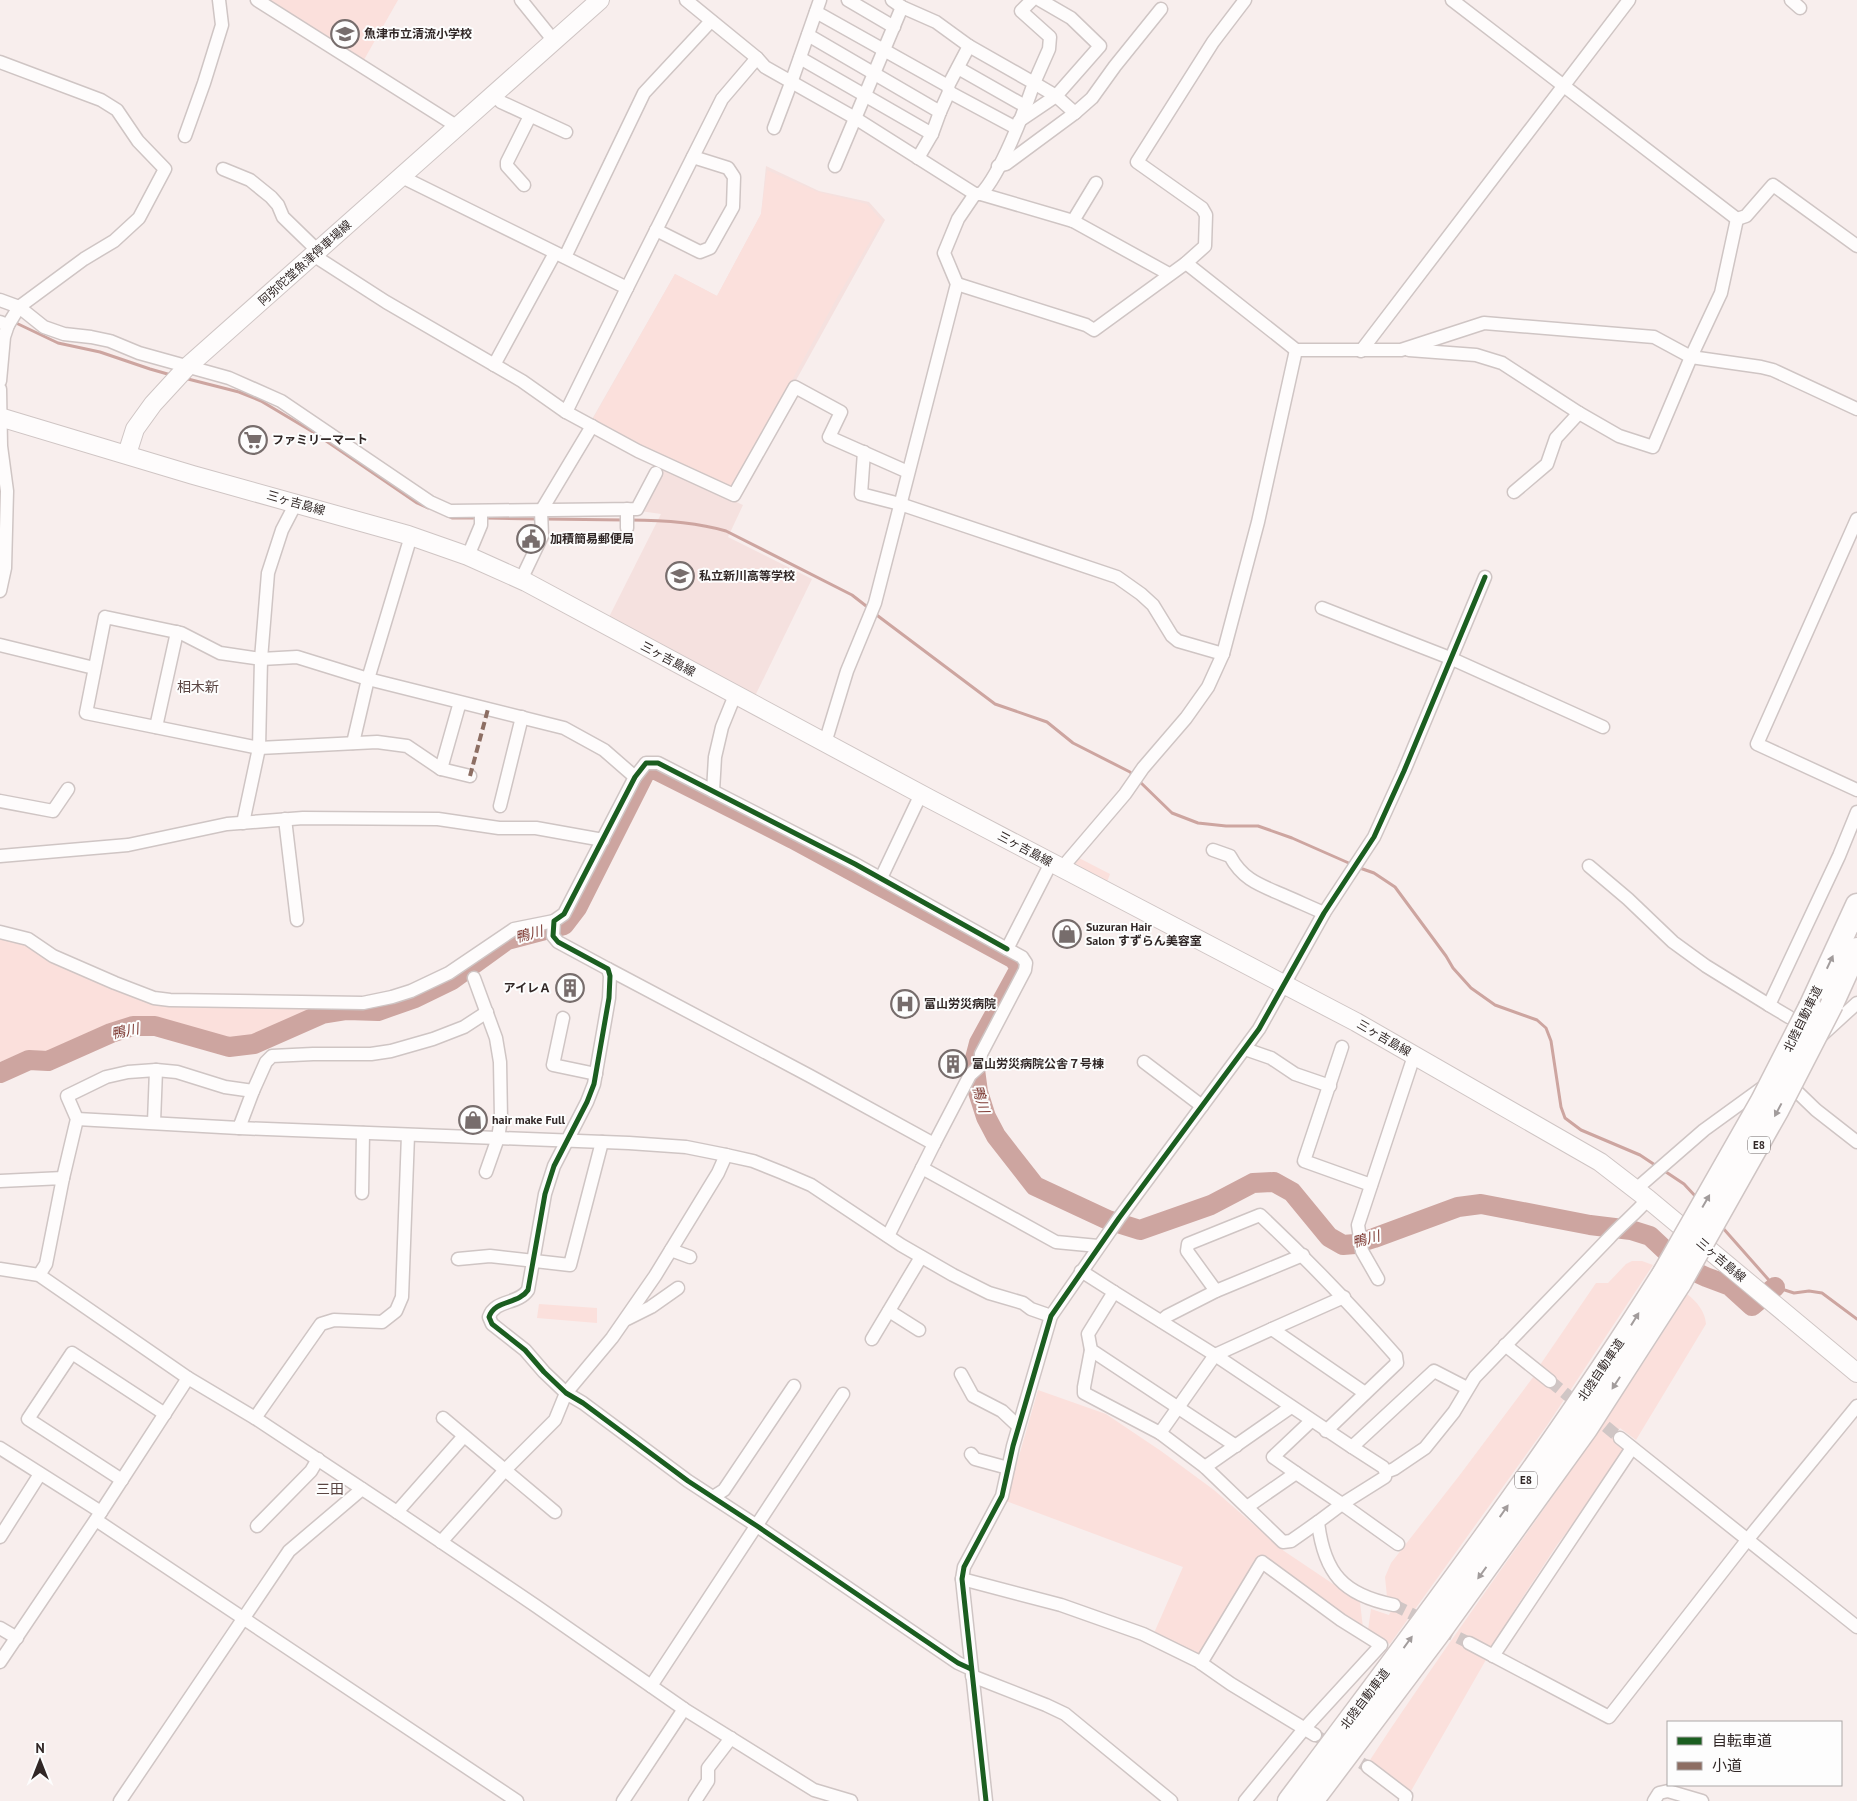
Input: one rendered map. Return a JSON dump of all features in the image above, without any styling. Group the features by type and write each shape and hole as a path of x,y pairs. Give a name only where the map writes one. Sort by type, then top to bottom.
{"highway":[{"name":"北陸自動車道","path":"1312,1801 1438,1634 1586,1430 1672,1278 1810,1006 1857,905"},
{"name":"北陸自動車道","path":"1289,1801 1491,1530 1672,1278 1778,1109 1832,1004 1857,949"},
{"path":"1330,1801 1438,1634"},
{"path":"1281,1801 1379,1681"}],"main road":[{"name":"阿弥陀堂魚津停車場線","path":"127,454 135,429 153,404 188,367 554,41 593,2"},
{"path":"1,417 127,454"},
{"name":"三ヶ吉島線","path":"127,454 193,475 411,536 468,556 521,580 1056,866 1356,1022 1600,1162 1642,1194 1857,1373"}],"street":[{"path":"185,136 222,25 219,0"},
{"path":"256,0 458,127"},
{"path":"521,0 554,41"},
{"path":"686,0 758,58 765,67 856,118 978,194 1073,221 1169,274"},
{"path":"848,0 894,27"},
{"path":"825,743 847,670 875,603 957,284 944,252 958,219 978,194 987,188 1018,124 1049,49 1050,37 1021,10 1032,0"},
{"path":"1018,124 1056,96 1100,46 1071,18 1040,0"},
{"path":"957,284 1086,325 1094,330 1186,263 1205,246 1206,215 1202,208 1137,162 1213,42 1245,0"},
{"path":"1452,0 1737,219"},
{"path":"1361,351 1629,0"},
{"path":"835,166 894,27 897,3 936,22 969,46 1056,96 1075,113"},
{"path":"774,128 792,83 818,6 884,50 948,89 1018,124"},
{"path":"998,166 1006,164 1075,113 1092,98 1161,9"},
{"path":"494,365 560,255 644,93 711,21"},
{"path":"808,36 940,112"},
{"path":"918,158 932,134 948,89 969,46"},
{"path":"566,412 722,99 758,58"},
{"path":"800,58 932,134"},
{"path":"0,62 100,100 117,110 138,141 165,169 139,218 114,241 84,259 19,307 4,324 0,381"},
{"path":"958,68 1025,106"},
{"path":"494,95 501,102 566,132"},
{"path":"524,185 507,166 507,162 530,116"},
{"path":"656,230 700,252 710,248 733,207 734,177 728,168 693,157"},
{"path":"223,169 250,180 271,197 278,205 283,217 316,253 386,302 522,381 566,412 638,452 734,495 796,387 841,412 829,437 908,472"},
{"path":"402,177 627,288"},
{"path":"1073,221 1096,183"},
{"path":"1737,219 1746,216 1773,185 1857,246"},
{"path":"1186,263 1296,350 1401,350 1476,355 1502,363 1579,413 1619,436 1653,447 1691,357 1721,293 1737,219"},
{"path":"0,300 19,307 44,327 64,334 100,339 229,378 281,401 430,502 450,511 637,509 656,473"},
{"path":"1401,350 1484,323 1654,337 1691,357 1774,370 1857,409"},
{"path":"1007,949 1056,866 1125,794 1142,768 1186,718 1208,687 1223,654 1258,522 1296,350"},
{"path":"0,389 1,446 6,491 5,568 0,591"},
{"path":"1514,492 1547,464 1556,438 1579,413"},
{"path":"521,580 542,536 541,511 592,426"},
{"path":"864,452 861,494 900,504 1117,577 1153,605 1172,636 1178,641 1223,654"},
{"path":"243,823 259,748 261,659 268,573 282,530 296,503"},
{"path":"627,509 627,528"},
{"path":"468,556 482,525 481,512"},
{"path":"1857,518 1758,744 1857,790"},
{"path":"354,743 368,679 411,536"},
{"path":"986,1801 962,1579 964,1567 1002,1496 1018,1426 1051,1316 1098,1246 1259,1029 1324,913 1374,837 1404,771 1485,577"},
{"path":"1322,608 1450,658 1602,727"},
{"path":"470,776 441,769 407,746 377,742 259,748 86,713 105,616 177,632 220,653 261,659 297,657 368,679 564,728 604,750 635,777"},
{"path":"156,727 177,632"},
{"path":"0,645 94,668"},
{"path":"713,791 715,757 722,727 735,695"},
{"path":"441,769 460,702"},
{"path":"500,806 522,717"},
{"path":"0,932 28,939 53,956 154,998 170,1000 363,1002 392,997 411,991 449,973 514,930 554,921 564,914 635,777 646,764 658,763 880,878 1022,957 1026,963 1025,970 982,1054 980,1066 970,1075 888,1236"},
{"path":"0,801 53,811 68,789"},
{"path":"880,878 921,794"},
{"path":"1769,1005 1839,856 1857,812"},
{"path":"0,856 128,846 184,832 227,824 303,818 438,819 499,828 536,828 603,840"},
{"path":"285,819 297,920"},
{"path":"1214,850 1230,856 1236,866 1252,881 1262,887 1324,913"},
{"path":"1589,866 1628,899 1673,942 1706,966 1789,1017"},
{"path":"554,921 553,936 558,942 934,1144"},
{"path":"608,969 610,976 609,998 596,1074 587,1102 554,1166 545,1194 528,1290 524,1296 496,1306 491,1311 489,1318 492,1324 526,1350 544,1372 566,1392 688,1482 757,1526 972,1673 1065,1714 1172,1801"},
{"path":"474,978 488,1012 496,1038 500,1062 501,1119 498,1138 486,1172"},
{"path":"1114,1292 1088,1334 1091,1350 1084,1393 1160,1433 1205,1467 1283,1542 1291,1541 1385,1476 1386,1472 1394,1469 1425,1448 1454,1412 1474,1377 1624,1221 1636,1214 1642,1194 1704,1130 1780,1075 1857,1003"},
{"path":"238,1128 266,1062 272,1056 320,1053 371,1054 391,1051 433,1039 464,1027 488,1012"},
{"path":"562,1018 553,1065 596,1074"},
{"path":"1342,1047 1304,1161 1371,1185"},
{"path":"1245,1049 1271,1058 1294,1074 1330,1086"},
{"path":"1378,1279 1362,1251 1358,1235 1358,1225 1414,1056"},
{"path":"1144,1062 1202,1106"},
{"path":"39,1275 46,1264 76,1118 66,1096 106,1077 128,1072 156,1070 177,1072 225,1087 253,1092"},
{"path":"154,1122 156,1070"},
{"path":"1780,1075 1816,1110 1857,1142"},
{"path":"76,1118 238,1128 629,1142 686,1147 726,1155 753,1161 811,1185 921,1257 953,1275 989,1293 1023,1303 1031,1309 1051,1316"},
{"path":"362,1193 363,1133"},
{"path":"255,1418 321,1324 334,1320 382,1322 396,1311 402,1297 408,1135"},
{"path":"458,1260 490,1256 570,1265 602,1142"},
{"path":"441,1542 505,1470 555,1420 566,1392 624,1321 671,1250 718,1173 726,1155"},
{"path":"922,1168 1056,1242 1098,1246"},
{"path":"0,1181 63,1178"},
{"path":"1216,1292 1187,1251 1188,1244 1260,1215 1303,1254 1396,1356 1397,1363 1326,1431"},
{"path":"671,1250 690,1257"},
{"path":"1161,1321 1167,1316 1216,1292 1303,1254"},
{"path":"872,1338 921,1257"},
{"path":"0,1269 39,1275 188,1378 255,1418 397,1512 684,1709 814,1790 851,1801"},
{"path":"1081,1271 1215,1355 1326,1431 1383,1467 1386,1472"},
{"path":"624,1321 651,1307 678,1288"},
{"path":"1160,1433 1215,1355 1344,1297"},
{"path":"889,1310 919,1330"},
{"path":"1272,1329 1365,1393"},
{"path":"1505,1345 1550,1381"},
{"path":"1091,1350 1236,1446"},
{"path":"122,1480 28,1419 72,1353 165,1414"},
{"path":"1352,1447 1434,1371 1467,1388"},
{"path":"961,1374 973,1396 1002,1411 1018,1426"},
{"path":"0,1662 99,1516 188,1378"},
{"path":"713,1497 724,1490 794,1386"},
{"path":"651,1686 843,1394"},
{"path":"1469,1643 1609,1717 1748,1540 1857,1406"},
{"path":"1205,1467 1291,1407"},
{"path":"443,1418 555,1512"},
{"path":"1312,1421 1273,1457 1398,1544"},
{"path":"397,1512 464,1436"},
{"path":"1620,1438 1857,1627"},
{"path":"0,1448 244,1617 517,1801"},
{"path":"1493,1656 1632,1448"},
{"path":"971,1454 975,1459 1008,1468"},
{"path":"257,1526 311,1471 318,1459"},
{"path":"1247,1507 1296,1473"},
{"path":"0,1537 40,1474"},
{"path":"120,1801 289,1551 362,1489"},
{"path":"1318,1522 1328,1565 1336,1577 1361,1596 1394,1605"},
{"path":"1201,1663 1262,1562 1341,1620 1381,1644 1309,1732 1245,1801"},
{"path":"962,1579 1062,1605 1143,1634 1201,1663 1231,1684 1309,1732"},
{"path":"0,1628 17,1638"},
{"path":"623,1801 684,1709"},
{"path":"695,1801 708,1781 708,1768 731,1738"},
{"path":"1368,1767 1406,1796 1405,1801"},
{"path":"1654,1801 1659,1793 1668,1791 1702,1801"}],"shaded area":[{"name":"魚津市立清流小学校","path":"257,0 398,0 361,65"},
{"path":"766,166 819,191 869,202 885,220 730,499 743,505 728,537 812,579 755,696 609,617 661,514 640,511 664,458 591,421 675,274 717,296 761,214"},
{"path":"767,170 818,192 867,204 882,221 838,296 732,490 638,446 593,419 675,274 717,296 761,214"},
{"path":"1079,858 1110,874 1107,882 1074,864"},
{"path":"0,935 18,940 133,996 318,1008 249,1041 231,1042 167,1023 144,1019 113,1024 54,1053 28,1050 0,1062"},
{"path":"1632,1261 1642,1261 1653,1265 1548,1424 1390,1644 1368,1630 1371,1609 1389,1615 1397,1599 1387,1597 1385,1577 1391,1563 1534,1376 1546,1383 1553,1375 1540,1365 1596,1283 1608,1283 1626,1264"},
{"path":"1687,1294 1700,1307 1706,1324 1636,1440 1620,1428 1613,1437 1628,1451 1557,1545 1515,1609 1411,1791 1370,1760 1449,1643 1611,1412"},
{"path":"539,1304 597,1308 597,1323 537,1318"},
{"path":"1038,1390 1106,1414 1161,1451 1214,1490 1284,1551 1360,1602 1363,1628 1261,1557 1200,1654 1154,1633 1183,1567 1006,1501"}],"waterway":[{"path":"14,322 58,343 100,352 171,375"},
{"path":"184,378 239,392 261,401 313,432 417,503 428,508"},
{"path":"448,516 452,518 479,518"},
{"path":"485,518 539,519"},
{"path":"545,519 624,520"},
{"path":"630,520 678,522 726,531 852,595 870,609"},
{"path":"874,613 995,704 1047,722 1073,743 1130,772 1134,776"},
{"name":"鴨川","path":"0,1073 29,1060 48,1061 111,1033 133,1026 155,1026 229,1047 254,1044 322,1014 347,1010 378,1011 415,998 452,980 507,940 564,925 577,908 647,769 656,770 793,839 1014,959 1020,968 979,1043 974,1062 978,1092 986,1117 996,1136 1035,1186 1108,1220 1140,1230 1211,1205 1253,1183 1274,1182 1292,1192 1329,1237 1343,1245 1355,1244 1374,1238 1458,1207 1481,1204 1590,1225 1631,1230 1650,1236 1682,1266 1730,1286 1752,1306 1775,1287"},
{"path":"1138,780 1172,813 1198,823 1226,826 1258,826 1292,838 1351,864"},
{"path":"1357,867 1374,873 1395,887 1453,968 1471,988 1495,1005 1537,1020 1546,1028 1551,1041 1561,1107 1565,1118 1581,1130 1640,1155 1658,1167"},
{"path":"1663,1170 1684,1184 1697,1198"},
{"path":"1722,1227 1775,1287 1794,1293 1809,1291 1822,1293 1857,1319"}],"tunnel":[{"path":"1550,1381 1620,1438"},
{"path":"1394,1605 1469,1643"},
{"path":"1315,1735 1368,1767"}],"marked path":[{"path":"470,776 488,709"}],"cycle path":[{"path":"986,1801 962,1579 964,1567 1002,1496 1013,1446 1051,1316 1119,1218 1259,1029 1324,913 1374,837 1404,771 1485,577"},
{"path":"971,1669 958,1663 688,1481 583,1403 566,1393 525,1350 492,1324 489,1317 496,1307 519,1298 528,1290 545,1194 554,1166 587,1102 594,1084 609,998 610,976 608,969 558,942 553,936 554,921 564,914 635,777 646,763 658,763 855,864 1007,949"}],"place":[{"name":"魚津市立清流小学校","path":"345,34"},
{"name":"ファミリーマート","path":"253,440"},
{"name":"加積簡易郵便局","path":"531,539"},
{"name":"私立新川高等学校","path":"680,576"},
{"name":"Suzuran Hair Salon すずらん美容室","path":"1067,934"},
{"name":"アイレＡ","path":"570,988"},
{"name":"富山労災病院","path":"905,1004"},
{"name":"富山労災病院公舎７号棟","path":"953,1064"},
{"name":"hair make Full","path":"473,1120"}],"district":[{"name":"相木新","path":"198,687"},
{"name":"三田","path":"330,1489"}]}
